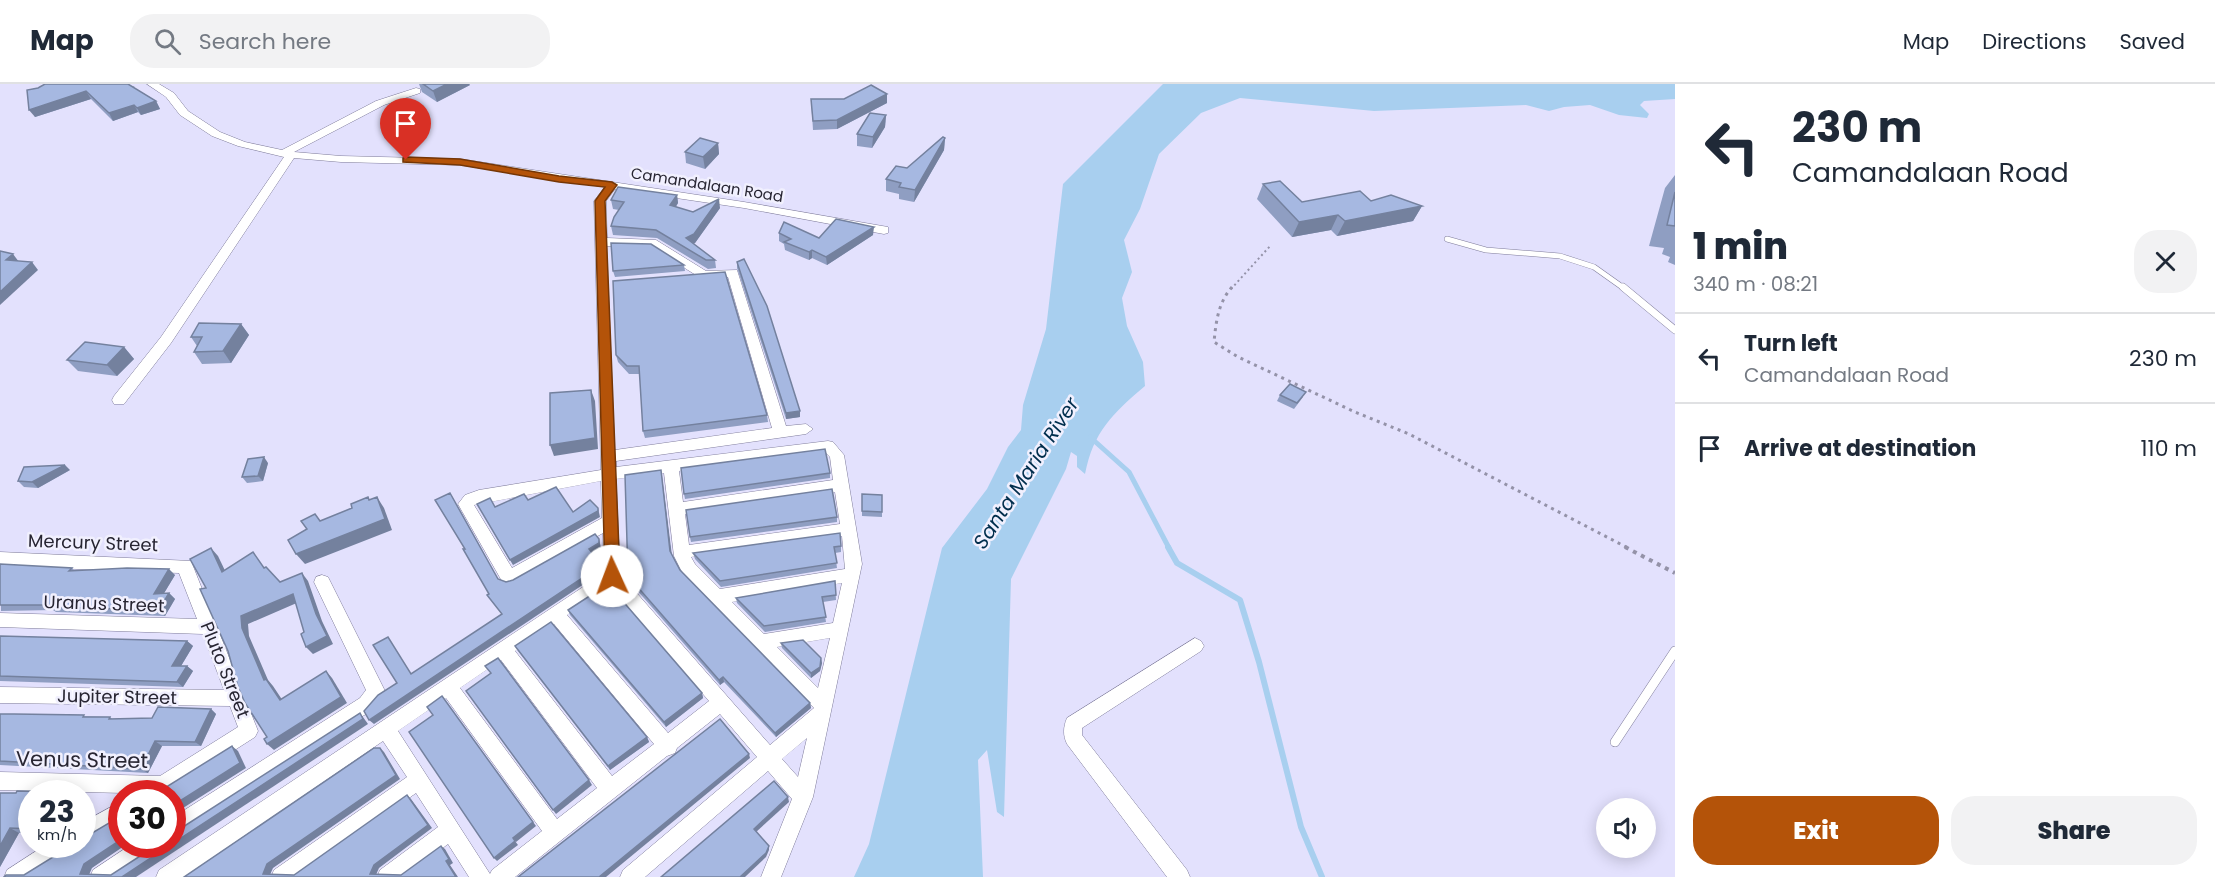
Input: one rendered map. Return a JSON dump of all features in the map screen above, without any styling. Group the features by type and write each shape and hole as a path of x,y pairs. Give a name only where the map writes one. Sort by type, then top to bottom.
{"street":[{"name":"Camandalaan Road","path":"152,84 170,95 184,113 216,134 242,144 287,154 341,159 460,162 884,230"},
{"path":"119,400 166,340 287,154 380,103 416,91"},
{"path":"612,185 600,201 609,283 612,576 803,796"},
{"path":"603,242 656,244 703,274"},
{"path":"681,276 733,273 780,431"},
{"path":"610,456 806,429"},
{"path":"611,521 509,578 466,504 470,499 479,496 610,474 828,446 837,455 854,564 803,796 771,877"},
{"path":"671,466 682,552 688,569 822,710"},
{"path":"676,509 843,485"},
{"path":"682,552 849,529"},
{"name":"Mercury Street","path":"0,559 185,566"},
{"name":"Pluto Street","path":"170,780 249,731 185,566"},
{"path":"717,597 852,575"},
{"path":"166,877 612,576"},
{"path":"186,821 366,704 376,691 322,582"},
{"path":"557,615 668,747"},
{"name":"Uranus Street","path":"0,621 207,627"},
{"path":"759,642 841,629"},
{"path":"1180,877 1073,738 1073,724 1195,646"},
{"path":"504,650 611,790"},
{"path":"449,687 556,834"},
{"name":"Jupiter Street","path":"0,695 235,698"},
{"path":"499,877 668,747 721,702"},
{"path":"630,877 769,759 822,710"},
{"path":"387,730 481,877"},
{"path":"281,877 419,780"},
{"name":"Venus Street","path":"0,781 108,787"},
{"path":"387,877 451,830"},
{"path":"14,877 44,858"},
{"path":"100,877 129,858"}],"lane":[{"path":"1447,239 1486,250 1560,256 1594,267 1627,290 1675,330"},
{"path":"1614,742 1675,651"}],"path":[{"path":"1271,245 1227,294 1216,318 1214,342 1238,357 1355,412 1408,434 1675,573"}],"water":[{"name":"Santa Maria River","path":"1163,84 1675,84 1675,99 1644,101 1640,105 1649,114 1647,118 1619,115 1590,105 1549,111 1526,105 1374,111 1240,98 1201,113 1159,154 1140,209 1124,240 1132,272 1122,298 1127,326 1143,362 1145,386 1106,424 1093,446 1085,474 1077,467 1077,456 1071,452 1066,469 1011,579 1004,817 997,812 987,750 978,760 983,877 854,877 869,844 942,548 987,489 1008,447 1021,430 1023,405 1046,329 1063,184"}],"building":[{"path":"45,84 128,84 156,101 137,108 134,105 109,113 86,91 29,110 27,90"},
{"path":"423,84 447,84 433,91"},
{"path":"871,85 887,94 837,120 813,121 811,99 844,99"},
{"path":"870,113 886,115 873,137 857,134"},
{"path":"943,137 945,138 915,190 899,187 901,183 886,179 896,166 907,168"},
{"path":"700,138 718,143 703,157 685,152"},
{"path":"1280,181 1302,202 1360,191 1371,201 1391,195 1422,206 1345,221 1338,215 1299,222 1263,184"},
{"path":"618,187 677,195 670,205 693,212 719,199 694,234 686,238 715,260 706,260 656,230 611,226 624,202 611,200"},
{"path":"1675,192 1675,226 1667,225"},
{"path":"836,219 874,227 826,257 812,250 809,252 784,242 791,239 779,233 784,222 819,238"},
{"path":"611,243 651,244 684,265 613,271"},
{"path":"0,251 13,254 6,260 32,262 0,292"},
{"path":"744,259 767,306 800,411 786,413 737,262"},
{"path":"725,272 767,415 643,431 639,366 627,366 616,355 613,281"},
{"path":"199,323 241,324 223,351 194,352 202,337 191,337"},
{"path":"85,342 124,347 107,365 67,360"},
{"path":"1290,384 1306,392 1297,403 1280,395"},
{"path":"591,390 595,438 550,445 550,393"},
{"path":"825,449 830,473 684,494 681,468"},
{"path":"264,457 258,476 242,477 248,459"},
{"path":"65,465 32,482 18,481 24,467"},
{"path":"661,470 670,551 680,570 810,703 775,733 723,677 719,680 628,576 625,475"},
{"path":"556,487 573,512 590,500 598,511 510,560 477,504 490,498 495,507 524,494 528,500"},
{"path":"832,489 837,517 690,537 686,510"},
{"path":"450,493 498,579 506,582 513,580 595,534 599,543 589,549 600,562 600,566 369,720 364,711 378,695 397,683 373,645 388,637 411,674 502,614 487,595 489,594 463,549 465,549 435,500"},
{"path":"862,494 882,495 882,512 862,511"},
{"path":"368,497 369,500 377,497 385,519 296,554 288,540 307,529 301,521 315,514 320,521 352,508 351,504"},
{"path":"840,533 841,546 834,547 837,563 720,581 693,553"},
{"path":"211,548 222,572 253,552 264,568 266,567 280,582 302,573 316,614 327,636 306,647 293,594 241,616 242,628 264,680 266,679 280,700 326,671 341,697 267,744 264,739 267,737 245,703 238,687 228,651 200,589 206,588 190,559"},
{"path":"0,564 72,568 69,571 127,568 169,569 154,594 169,593 159,610 0,605"},
{"path":"835,581 836,595 822,597 826,617 764,626 736,598"},
{"path":"608,584 702,693 664,722 568,610"},
{"path":"551,622 647,737 608,766 515,646"},
{"path":"0,636 187,641 172,666 187,666 177,682 0,676"},
{"path":"803,640 821,658 820,667 811,673 781,643"},
{"path":"498,658 589,780 553,810 466,691 491,673 485,666"},
{"path":"442,696 533,822 513,838 515,841 494,858 409,732 433,715 427,707"},
{"path":"158,707 211,709 195,742 155,741 141,769 0,761 0,714 84,715 83,717 110,717 109,719 152,718"},
{"path":"360,713 363,719 186,835 186,825"},
{"path":"720,719 749,754 599,877 518,877"},
{"path":"232,746 240,763 186,797 186,780 178,780"},
{"path":"374,748 380,748 396,775 267,864 263,874 294,875 407,795 428,825 374,865 370,874 401,875 441,846 449,859 446,861 456,877 184,877"},
{"path":"774,781 788,797 754,829 769,846 766,853 740,877 661,877"},
{"path":"18,791 18,828 10,828 0,846 0,793"},
{"path":"108,824 108,848 96,856 96,831"},
{"path":"51,858 93,858 84,864 80,874 111,875 137,858 151,858 122,877 4,877 24,875"}],"waterway":[{"path":"1090,437 1129,472 1169,548"},
{"path":"1168,547 1177,563 1240,600 1259,662 1301,827 1322,877"}],"route":[{"path":"406,160 460,162 559,179 612,185 600,201 610,456 612,576"}]}
